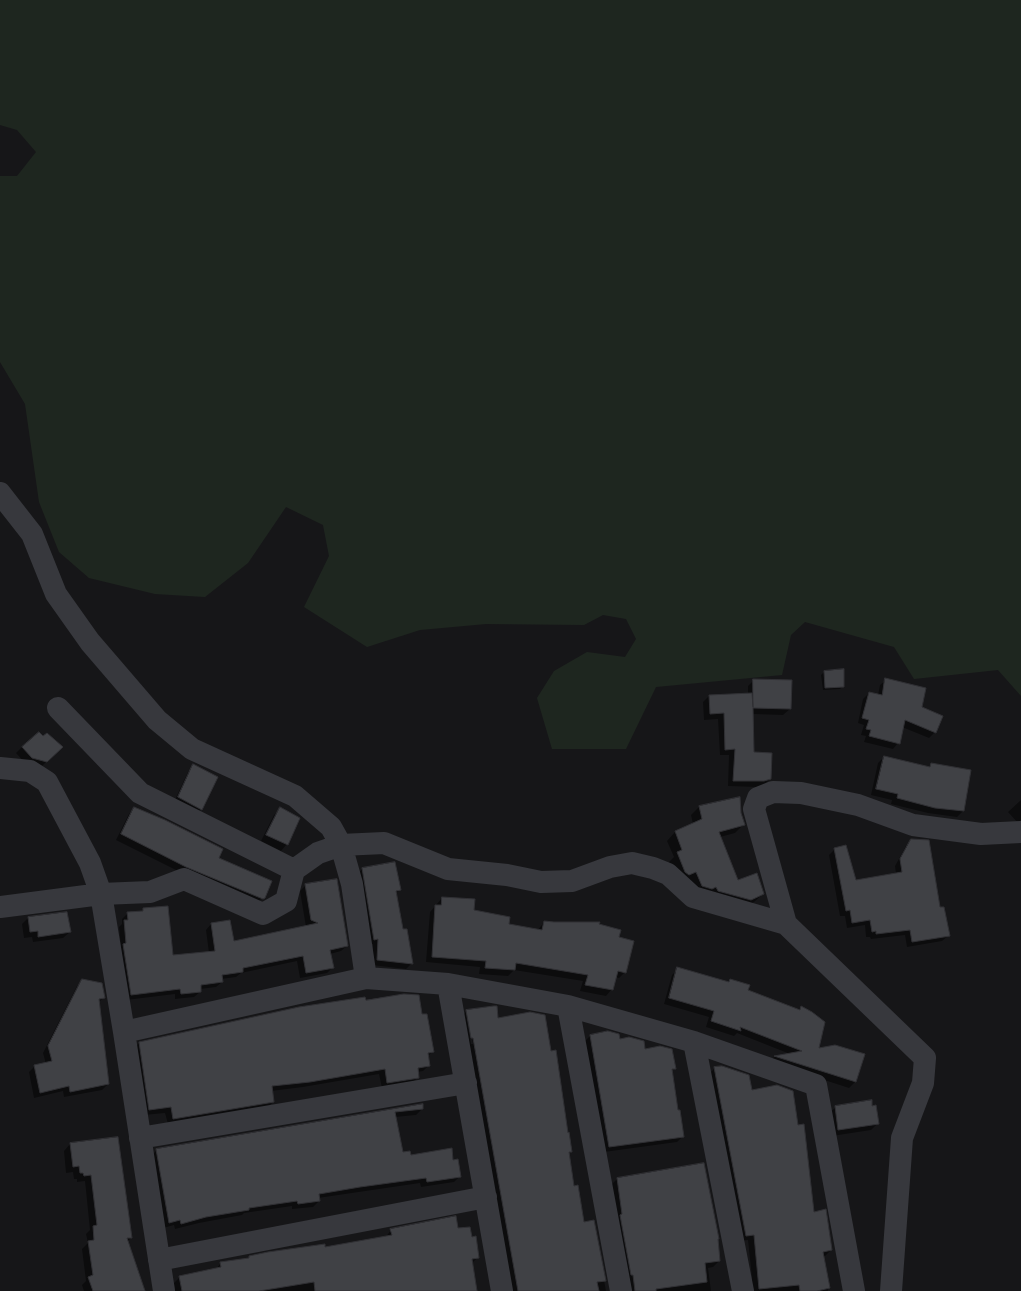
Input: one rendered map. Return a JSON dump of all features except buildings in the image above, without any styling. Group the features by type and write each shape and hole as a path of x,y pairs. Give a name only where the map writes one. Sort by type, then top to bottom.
{"street":[{"path":"0,493 32,534 56,594 90,642 157,720 192,749 295,796 331,828 341,845 352,884 366,978"},
{"path":"58,708 140,793 294,870"},
{"path":"0,768 30,770 47,782 90,862 101,894 164,1291"},
{"path":"786,924 754,809 758,798 773,792 801,793 858,805 913,825 981,834 1021,832"},
{"path":"0,907 101,894 150,892 184,879 263,914 286,901 294,870 318,853 341,845 384,843 448,869 507,875 541,882 572,882 610,867 632,863 668,874 693,897 786,924 925,1058 923,1083 902,1138 891,1291"},
{"path":"124,1032 366,978 448,984 568,1006 694,1042 816,1085 854,1291"},
{"path":"448,984 502,1291"},
{"path":"568,1006 621,1291"},
{"path":"694,1042 744,1291"},
{"path":"140,1138 466,1083"},
{"path":"159,1260 486,1197"}],"shaded area":[{"path":"0,0 1021,0 1021,696 998,670 914,679 894,647 805,622 791,635 782,675 656,687 626,749 552,749 537,698 554,671 587,652 625,657 636,639 626,619 603,615 584,625 486,624 420,630 367,647 304,607 329,556 323,525 286,507 248,563 205,597 155,594 89,578 59,552 39,502 25,404 0,362 0,176 17,176 36,152 17,130 0,125"}]}
